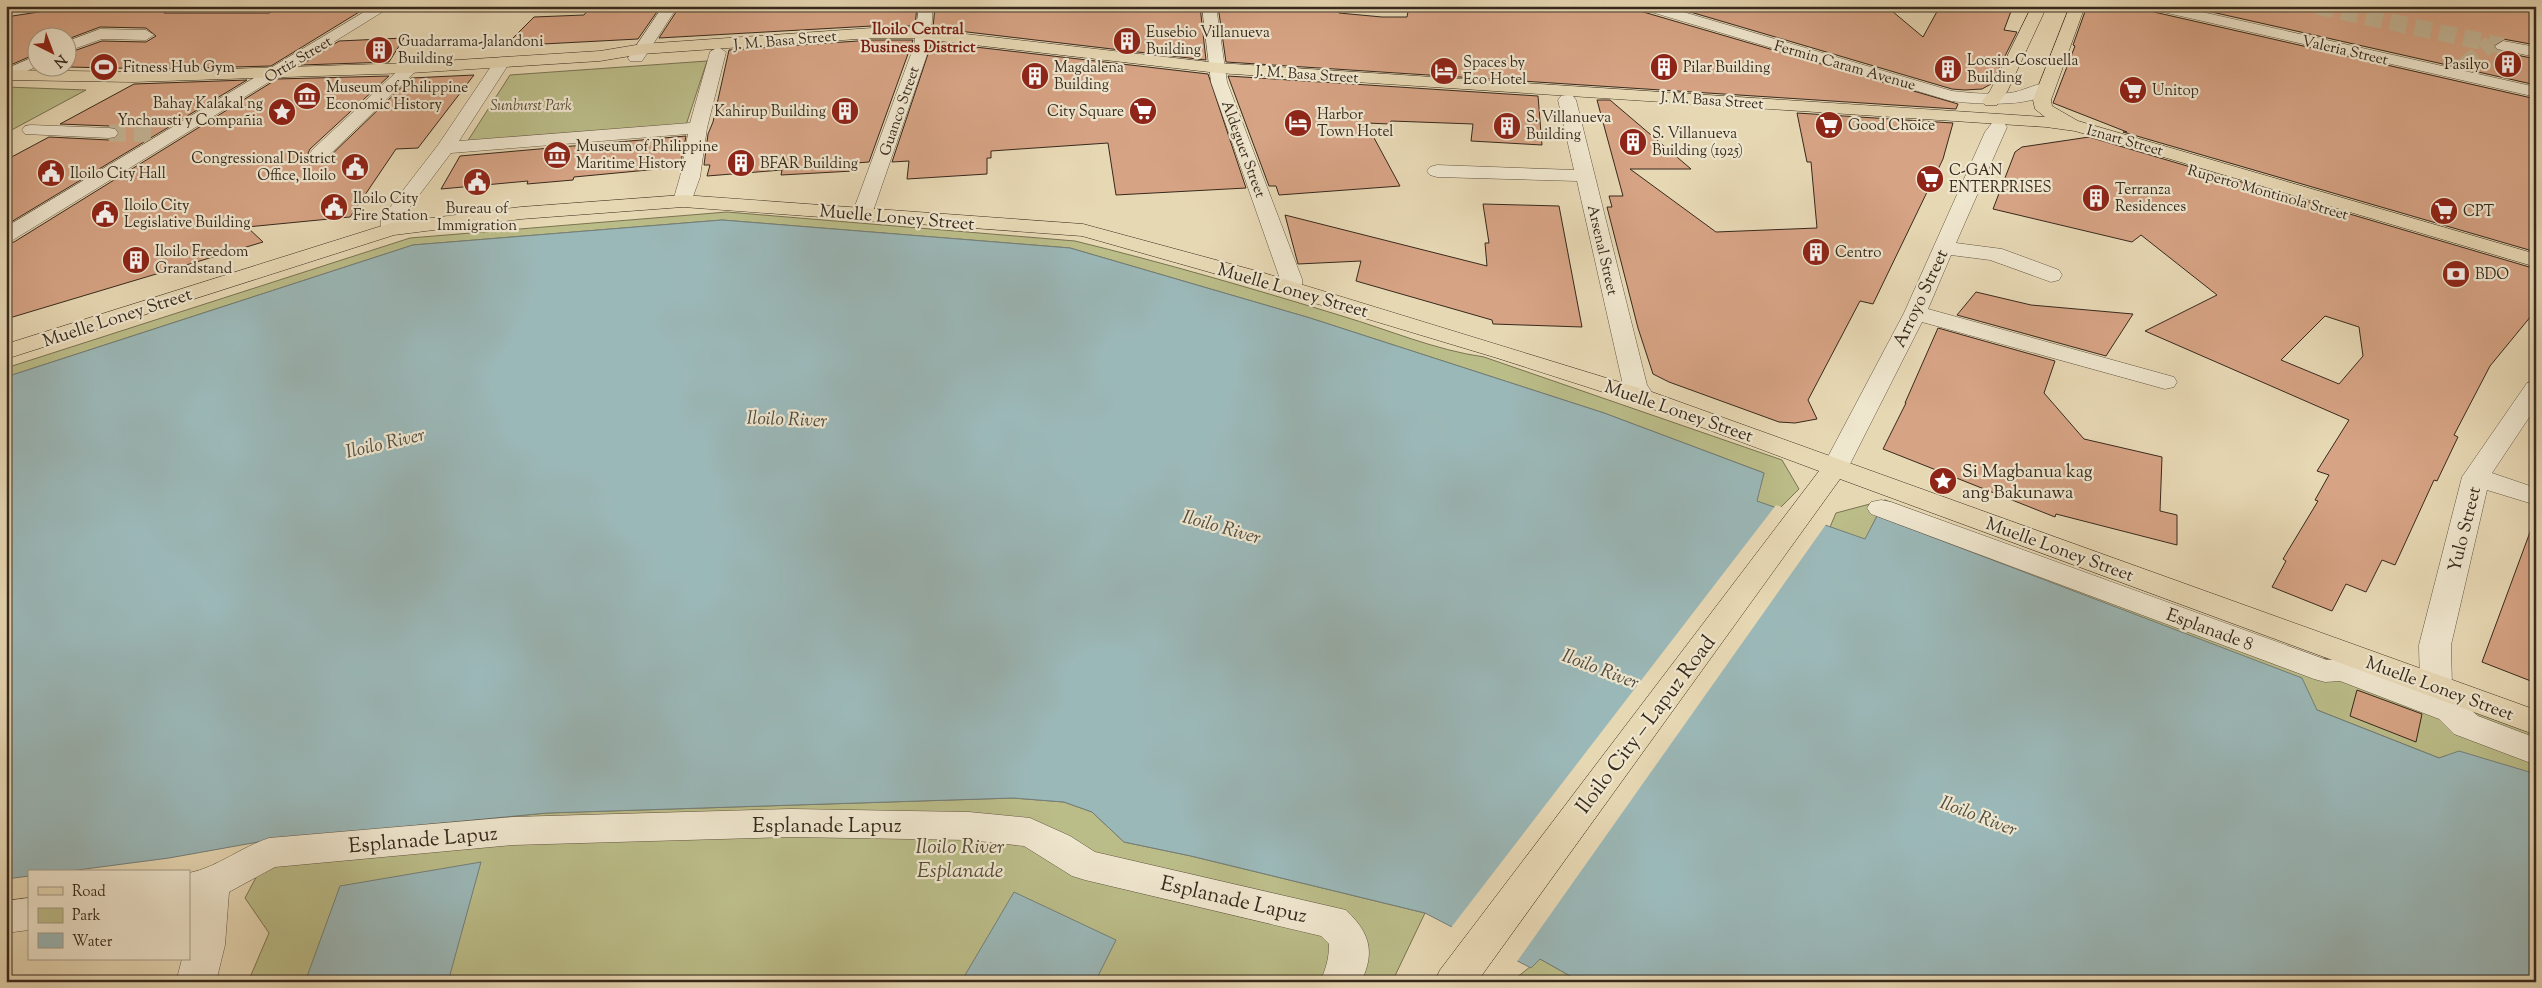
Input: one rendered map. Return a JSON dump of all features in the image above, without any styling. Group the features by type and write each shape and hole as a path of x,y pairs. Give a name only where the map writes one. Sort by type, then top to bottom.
{"main road":[{"path":"6,8 20,6"},
{"path":"1991,101 1998,92 2040,6"},
{"path":"2076,126 2044,109 2042,100 2078,6"},
{"name":"J. M. Basa Street","path":"639,54 872,32 1218,73 1567,100 1998,123"},
{"name":"J. M. Basa Street","path":"6,75 133,77 410,68 618,54 718,52 867,39 923,38"},
{"name":"J. M. Basa Street","path":"1218,73 1957,115 1998,123"},
{"name":"Iznart Street","path":"1998,123 2076,126 2536,261"},
{"name":"Ruperto Montinola Street","path":"1998,123 2075,135 2536,270"},
{"name":"Muelle Loney Street","path":"6,352 391,230 522,213 683,201 1083,230 1496,350 1643,397 2536,723"},
{"name":"Iloilo City – Lapuz Road","path":"1456,978 1836,466"}],"street":[{"name":"Ortiz Street","path":"6,236 165,134 274,73 385,6"},
{"path":"639,54 671,6"},
{"name":"Guanco Street","path":"862,214 923,38 926,6"},
{"name":"Aldeguer Street","path":"1209,6 1218,73 1291,279 1291,289"},
{"name":"Fermin Caram Avenue","path":"1646,6 1952,96 1991,101 2024,97 2045,88"},
{"name":"Valeria Street","path":"2154,6 2224,22 2311,37 2460,70 2536,92"},
{"path":"2224,22 2233,6"},
{"path":"78,42 100,34 146,35"},
{"path":"2502,46 2536,52"},
{"path":"683,201 690,177 698,128 718,52"},
{"path":"391,230 391,219 445,148 502,62"},
{"path":"6,75 28,65"},
{"path":"319,154 410,68"},
{"path":"1952,96 1957,115"},
{"name":"Arsenal Street","path":"1567,100 1635,385 1643,397"},
{"name":"Arroyo Street","path":"1836,466 1915,313 1998,123"},
{"path":"445,148 698,128"},
{"path":"31,130 108,133"},
{"path":"1437,171 1585,176"},
{"path":"1943,248 1994,254 2051,275"},
{"path":"1915,313 2165,382"},
{"name":"Yulo Street","path":"2436,687 2435,645 2476,477 2536,388"},
{"path":"2476,477 2536,497"},
{"name":"Esplanade 8","path":"1881,508 2325,671 2342,670 2451,711 2466,725 2536,752"},
{"name":"Esplanade Lapuz","path":"200,886 269,853 513,831 791,823 969,826 1030,832 1058,846 1085,865 1332,922 1348,937 1350,956 1345,976 1340,982"},
{"path":"196,982 205,945 200,886"},
{"path":"6,918 28,914"}],"green space":[{"name":"Sunburst Park","path":"707,61 686,125 467,142 510,75"},
{"path":"6,87 86,90 6,133"},
{"path":"727,212 1075,241 1109,249 1360,321 1430,345 1484,357 1782,460 1799,489 1779,509 1756,501 1764,473 1604,413 1310,318 1070,248 722,220 413,245 6,377 6,368 410,238"},
{"path":"1885,500 2314,658 2341,659 2536,732 2536,796 2445,756 2439,758 2317,710 2038,586 1999,562 1877,516 1865,540 1830,527 1836,513"},
{"name":"Iloilo River Esplanade","path":"1013,798 1064,802 1092,812 1124,842 1191,856 1425,913 1392,982 248,982 269,933 245,898 260,870 411,826 547,813"},
{"path":"1540,959 1581,982 1511,982"}],"water":[{"name":"Iloilo River","path":"722,220 1070,248 1310,318 1604,413 1764,473 1757,501 1865,539 1877,516 2302,678 2317,710 2439,758 2459,751 2536,774 2536,982 1581,982 1540,959 1531,968 1425,913 1191,856 1124,842 1092,812 1064,802 1013,798 547,813 275,839 169,858 77,870 28,870 28,876 6,879 6,377 413,245"},
{"path":"481,862 448,982 305,982 340,886"},
{"path":"1014,892 1116,940 1095,982 961,982"}],"pier":[{"path":"1776,505 1827,523 1516,963 1450,929"}],"building":[{"path":"77,6 161,6 164,13 269,13 281,6 369,6 271,66 161,69 78,67 78,49 102,41 146,42 156,36 146,28 100,27 78,35 78,28 28,28 28,57 6,67 6,17"},
{"path":"591,6 661,6 638,39 505,46 534,17 584,15"},
{"path":"680,6 917,6 915,26 872,26 659,38"},
{"path":"935,6 1200,6 1206,60 933,28"},
{"path":"1218,6 1338,6 1339,13 1407,17 1409,6 1637,6 1640,11 1958,104 1956,109 1226,62"},
{"path":"1670,6 1886,6 1923,37 1940,6 2013,6 2004,30 2017,32 1991,84 1982,89 1965,90 1952,89"},
{"path":"2087,6 2145,6 2154,12 2536,99 2536,252 2123,132 2127,132 2053,103 2075,46 2073,45"},
{"path":"2185,6 2536,6 2536,45 2503,39 2493,46 2497,51 2536,59 2536,85"},
{"path":"404,38 389,62 301,65 339,41"},
{"path":"872,40 913,40 869,162 855,163 853,171 781,175 782,170 707,176 710,165 704,165 708,134 713,122 729,50"},
{"path":"932,42 1208,74 1246,188 1116,195 1108,143 991,151 991,158 987,158 987,174 907,179 909,161 892,162"},
{"path":"474,75 418,148 396,149 350,217 247,227 263,242 6,319 6,244 14,242 277,79 389,76 310,149 308,153 310,159 326,160 411,78"},
{"path":"1228,76 1538,96 1542,145 1471,141 1473,124 1391,121 1390,124 1366,123 1400,186 1279,195 1276,186 1269,186"},
{"path":"247,80 6,225 6,160 49,137 109,140 116,138 120,133 116,128 109,126 60,124 134,84"},
{"path":"1597,100 1610,100 1691,169 1630,169 1716,232 1817,228 1811,162 1807,162 1797,113 1953,123 1943,159 1873,304 1860,301 1808,400 1817,419 1795,423 1779,422 1669,382 1653,374 1638,328 1607,207 1612,207 1609,196 1623,196"},
{"path":"686,136 680,167 574,177 573,180 527,184 528,181 441,189 460,156"},
{"path":"2089,137 2536,269 2536,310 2490,366 2454,435 2458,437 2437,481 2434,480 2395,565 2382,560 2366,592 2346,584 2332,611 2272,587 2286,561 2283,559 2318,501 2315,500 2329,475 2317,471 2349,420 2145,331 2217,295 2141,235 2132,242 1993,209 2015,152 2022,147","holes":["2325,316 2359,327 2363,356 2339,384 2281,360"]},
{"path":"1483,204 1559,206 1582,327 1493,324 1492,320 1356,281 1361,261 1298,264 1285,215 1487,266 1485,243 1489,243"},
{"path":"1976,292 2031,305 2133,314 2106,356 1957,315"},
{"path":"1938,328 2055,361 2044,393 2084,439 2162,457 2160,511 2177,515 2177,545 2056,514 2055,517 1883,449 1906,403"},
{"path":"2533,524 2536,524 2536,683 2482,662"},
{"path":"2357,690 2422,714 2416,742 2350,716"}],"tunnel":[{"path":"2317,6 2491,43"},
{"path":"2464,66 2491,43"},
{"path":"2491,43 2503,46"},
{"path":"109,133 158,134"}],"place":[{"name":"Eusebio Villanueva Building","path":"1127,41"},
{"name":"Guadarrama-Jalandoni Building","path":"379,50"},
{"name":"Pasilyo","path":"2508,64"},
{"name":"Fitness Hub Gym","path":"104,67"},
{"name":"Pilar Building","path":"1664,67"},
{"name":"Locsin-Coscuella Building","path":"1948,69"},
{"name":"Spaces by Eco Hotel","path":"1444,71"},
{"name":"Magdalena Building","path":"1035,76"},
{"name":"Unitop","path":"2133,90"},
{"name":"Museum of Philippine Economic History","path":"307,96"},
{"name":"Kahirup Building","path":"845,111"},
{"name":"City Square","path":"1143,111"},
{"name":"Bahay Kalakal ng Ynchausti y Compañia","path":"282,112"},
{"name":"Harbor Town Hotel","path":"1298,123"},
{"name":"Good Choice","path":"1829,125"},
{"name":"S. Villanueva Building","path":"1507,126"},
{"name":"S. Villanueva Building (1925)","path":"1633,142"},
{"name":"Museum of Philippine Maritime History","path":"557,155"},
{"name":"BFAR Building","path":"741,163"},
{"name":"Congressional District Office, Iloilo","path":"355,167"},
{"name":"Iloilo City Hall","path":"51,173"},
{"name":"C-GAN ENTERPRISES","path":"1930,179"},
{"name":"Bureau of Immigration","path":"477,182"},
{"name":"Terranza Residences","path":"2096,198"},
{"name":"Iloilo City Fire Station","path":"334,207"},
{"name":"CPT","path":"2444,211"},
{"name":"Iloilo City Legislative Building","path":"105,214"},
{"name":"Centro","path":"1816,252"},
{"name":"Iloilo Freedom Grandstand","path":"136,260"},
{"name":"BDO","path":"2456,274"},
{"name":"Si Magbanua kag ang Bakunawa","path":"1943,481"}],"district":[{"name":"Iloilo Central Business District","path":"918,37"}]}
